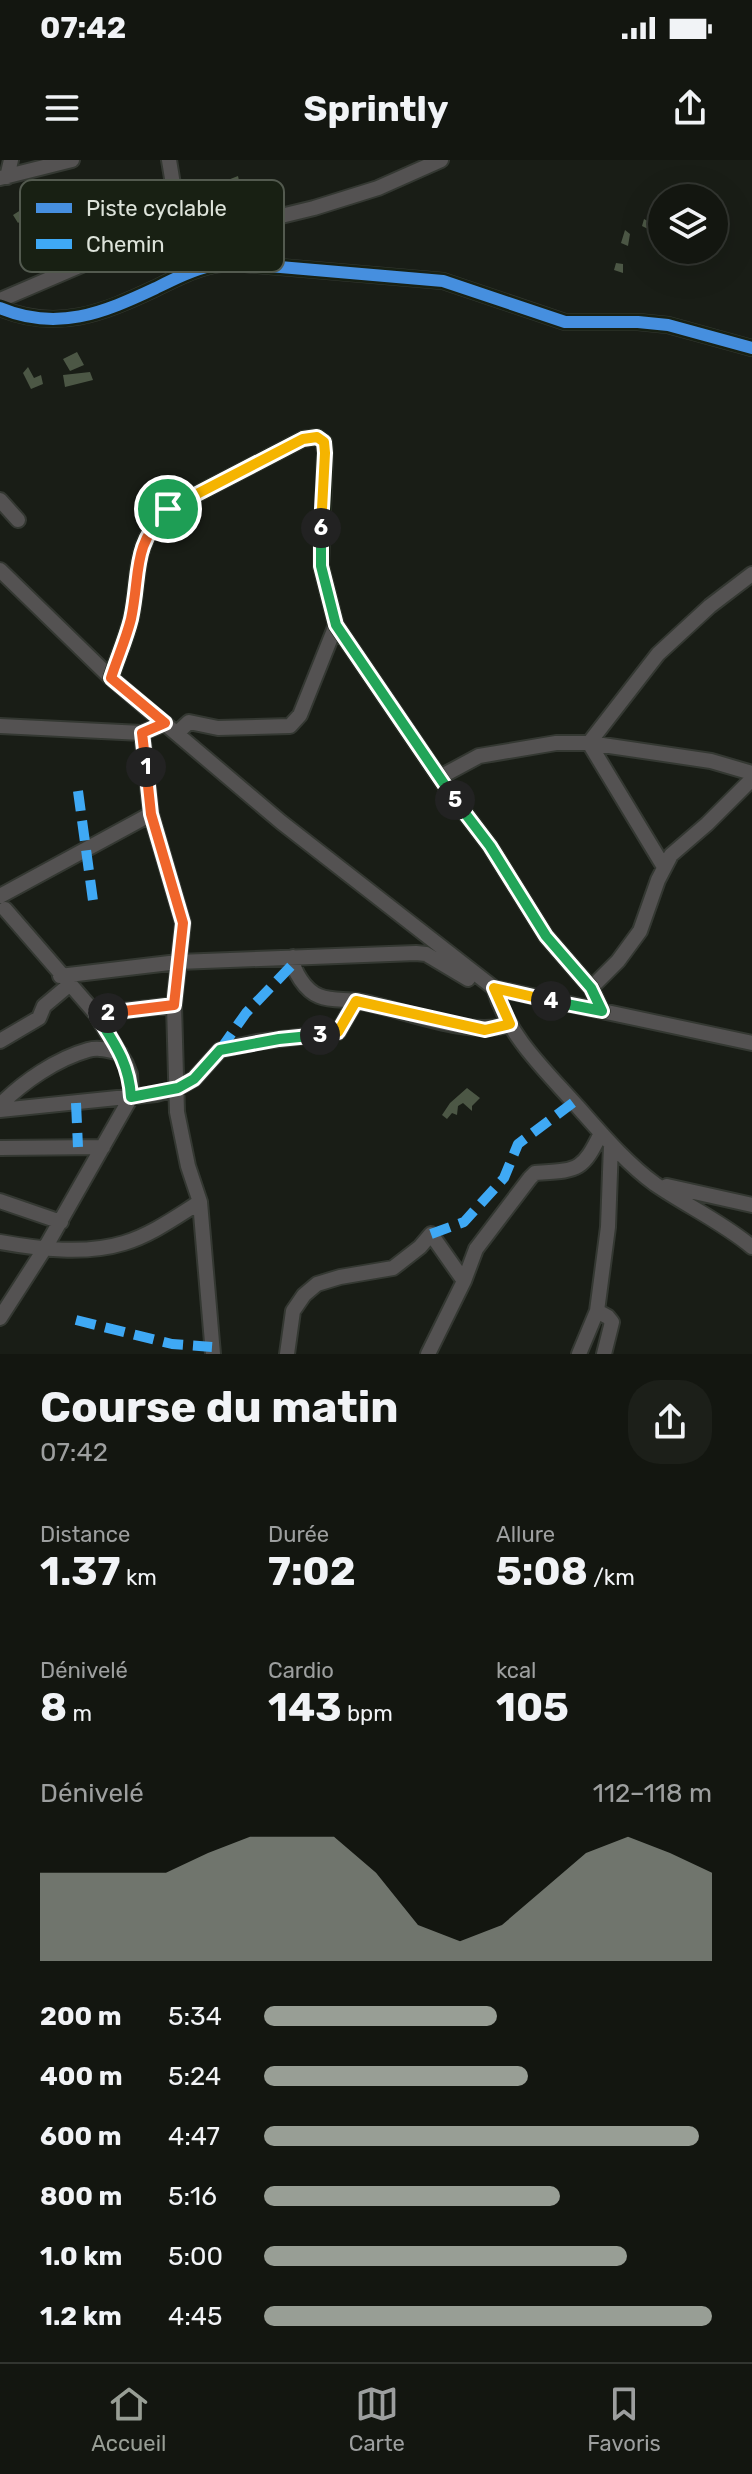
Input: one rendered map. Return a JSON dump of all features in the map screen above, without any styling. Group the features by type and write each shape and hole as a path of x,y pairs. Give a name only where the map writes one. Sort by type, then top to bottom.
{"street":[{"path":"4,178 11,160"},
{"path":"4,178 72,160"},
{"path":"169,160 172,180"},
{"path":"284,214 355,196 441,160"},
{"path":"284,268 426,278 565,322 668,325 752,348"},
{"path":"0,300 65,272"},
{"path":"0,308 20,316 49,320 89,316 193,272"},
{"path":"111,678 131,619 137,565 152,526 168,509 310,437 317,437 324,442 325,453 321,566 336,625 483,835 546,936 591,988 602,1011"},
{"path":"0,500 18,520"},
{"path":"589,743 658,654 710,606 752,574"},
{"path":"2,576 111,678 281,822 490,985 510,1024 534,1058 606,1139 654,1183 734,1232 752,1247"},
{"path":"177,733 189,722 218,728 276,729 290,726 300,715 336,625"},
{"path":"0,726 142,733 165,723"},
{"path":"142,733 151,814 183,923 174,1005 177,1112 188,1166 200,1202 213,1354"},
{"path":"440,777 479,756 556,743 589,743 711,761 752,776 707,824 671,855 640,931 618,961 591,988"},
{"path":"589,743 664,867"},
{"path":"0,1318 61,1222 131,1097 130,1074 96,1014 1,905 151,814"},
{"path":"0,1041 39,1018 44,1006 64,980 178,962 354,953 426,954 472,981 752,1043"},
{"path":"293,957 292,965 304,984 317,996 356,1001 485,1030 510,1024"},
{"path":"0,1108 131,1097 178,1088 194,1079 220,1050 338,1032 356,1001"},
{"path":"96,1014 174,1005"},
{"path":"0,1108 21,1087 65,1058 90,1049 120,1053"},
{"path":"428,1354 476,1249 530,1178 535,1173 577,1168 606,1139"},
{"path":"579,1354 597,1311 608,1227 606,1139"},
{"path":"0,1148 103,1147"},
{"path":"654,1183 752,1205"},
{"path":"0,1201 61,1222"},
{"path":"0,1242 45,1248 102,1248 126,1242 170,1221 200,1202"},
{"path":"287,1354 293,1311 304,1295 317,1284 393,1268 431,1234 464,1281"},
{"path":"597,1311 612,1322 604,1354"}],"building":[{"path":"20,210 18,223 13,215"},
{"path":"625,230 630,234 628,246 621,243"},
{"path":"616,263 623,264 623,273 614,270"},
{"path":"77,352 84,365 70,371 63,359"},
{"path":"28,367 34,378 41,375 43,384 31,389 23,373"},
{"path":"90,372 93,380 65,387 63,375"},
{"path":"467,1088 480,1098 472,1106 472,1111 463,1103 458,1106 457,1115 452,1113 447,1119 442,1115"}],"marked path":[{"path":"78,791 94,908"},
{"path":"220,1050 246,1013 292,965"},
{"path":"431,1234 464,1222 504,1178 518,1144 574,1102"},
{"path":"76,1103 78,1147"},
{"path":"76,1320 172,1344 212,1347"}],"cycle path":[{"path":"284,267 443,281 565,322 668,325 752,348"},
{"path":"0,308 41,319 80,316 117,305 192,272"},
{"path":"111,678 131,619 139,560 156,522 168,509 303,439 317,437 324,442 325,453 321,566 336,625 452,796 490,846 546,936 591,988 602,1011"}],"route":[{"path":"317,437 324,442 321,566 336,625 452,796 476,825 546,936 591,988 602,1011 494,988 510,1024 485,1030 356,1001 338,1032 220,1050 194,1079 178,1088 131,1097 130,1074 126,1064 96,1014 174,1005 183,923 151,814 142,733 165,723 111,678 131,619 137,565 143,544 152,526 168,509 303,439 317,437"}]}
